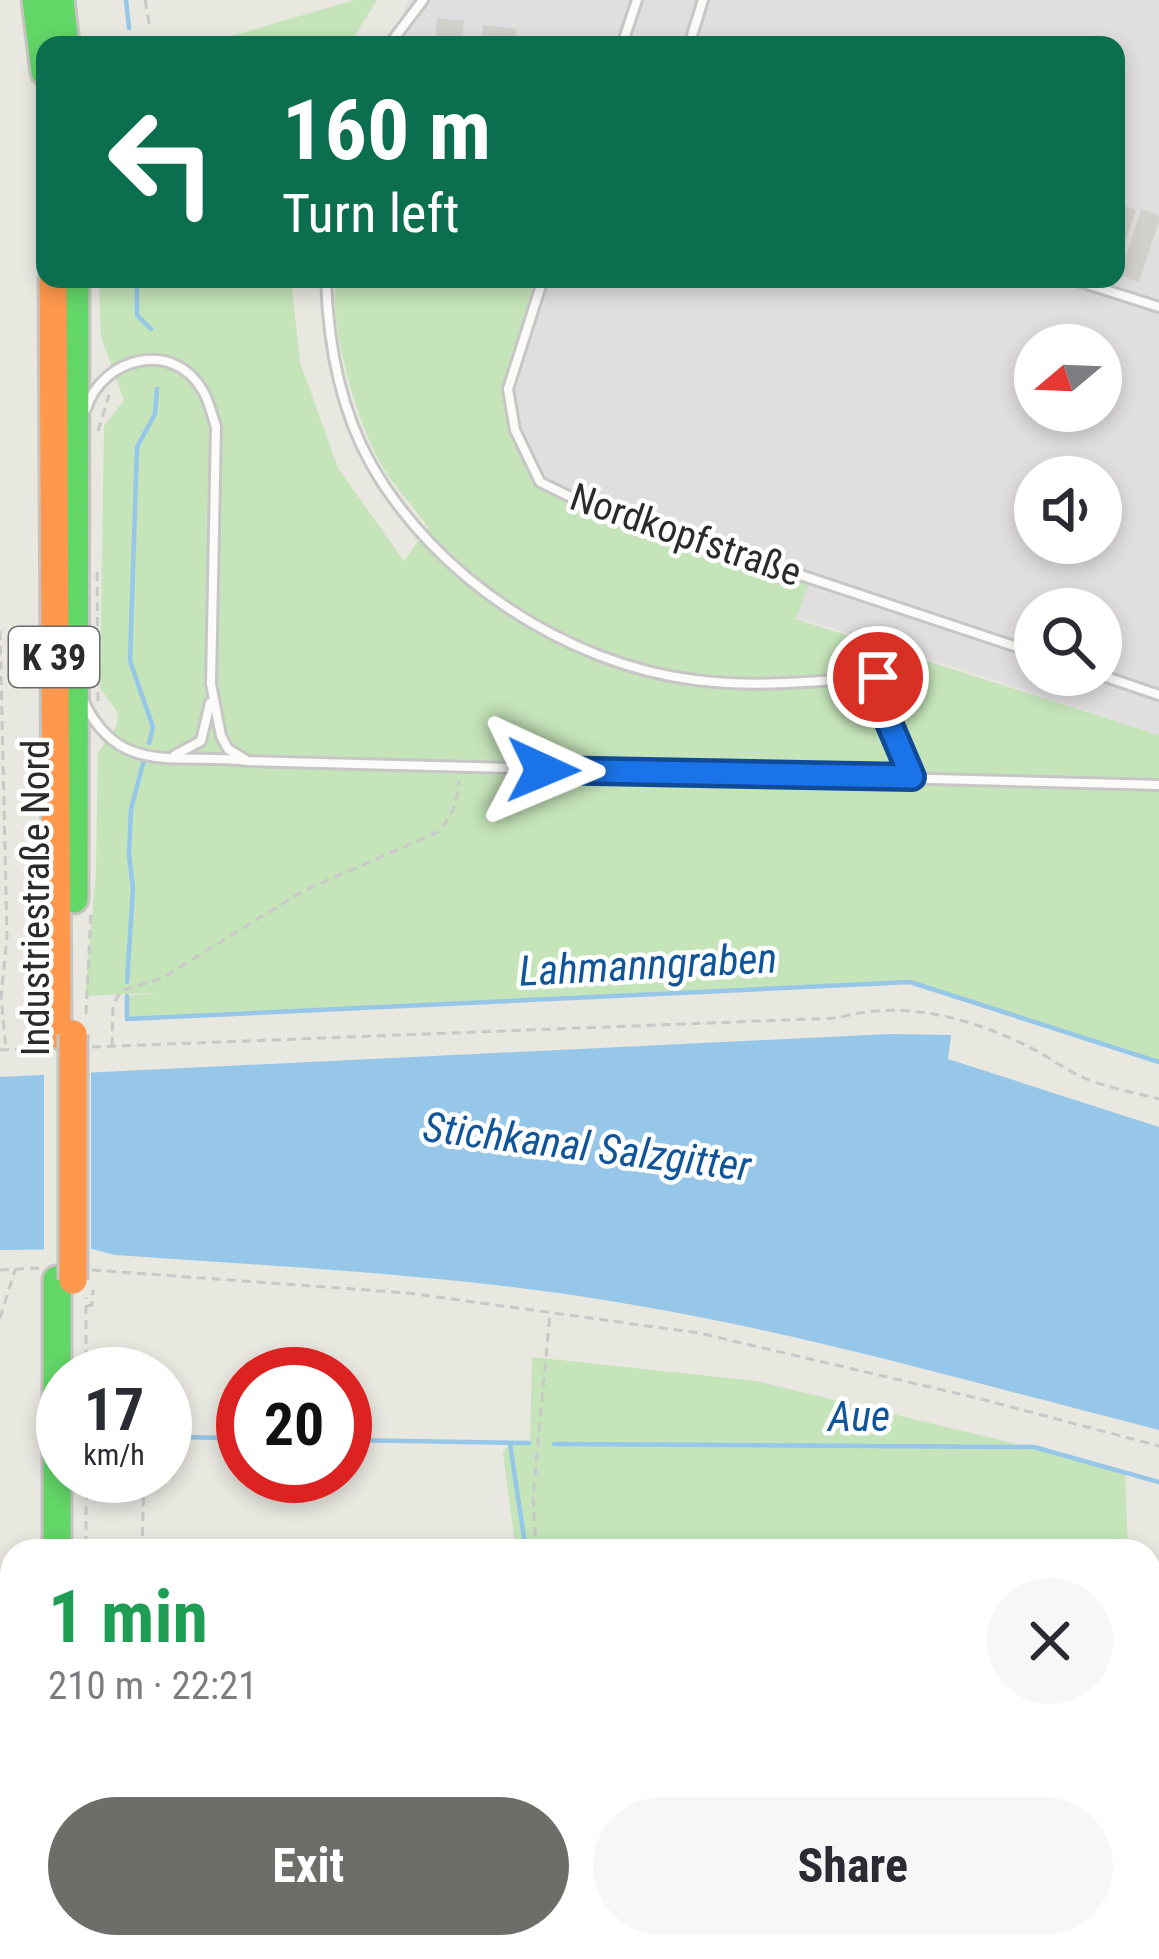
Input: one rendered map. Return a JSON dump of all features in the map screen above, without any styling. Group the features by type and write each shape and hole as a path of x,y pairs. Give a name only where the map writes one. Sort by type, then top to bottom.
{"highway":[{"path":"36,0 49,36"},
{"path":"56,36 60,0"},
{"name":"Industriestraße Nord","path":"53,288 72,1347"},
{"name":"Industriestraße Nord","path":"67,1041 76,684 75,288"},
{"name":"Industriestraße Nord","path":"58,1539 71,1275"},
{"path":"73,1503 73,1539"}],"lane":[{"path":"396,36 423,0"},
{"path":"625,36 637,0"},
{"path":"692,36 703,0"},
{"path":"326,288 338,372 370,463 420,532 450,562 498,600 564,640 634,668 732,683 878,677 887,681 887,718 912,777"},
{"name":"Nordkopfstraße","path":"540,288 508,389 515,430 540,482 581,502 1014,646"},
{"path":"1099,288 1159,307"},
{"path":"76,451 95,386 119,367 152,358 180,366 202,388 215,427 208,724 201,741 170,757"},
{"path":"1122,682 1159,695"},
{"path":"76,684 107,740 135,754 1159,785"},
{"path":"211,684 221,736 228,749 249,761"}],"path":[{"path":"145,0 150,28"},
{"path":"0,631 7,936 3,1049 67,1041 112,1046 912,1012 965,1019 1028,1046 1081,1077 1159,1100"},
{"path":"112,1046 113,1005 121,991 162,978 303,891 438,832 458,797 460,767"},
{"path":"0,1270 408,1293 699,1333 1159,1446"},
{"path":"0,1318 15,1270"},
{"path":"71,1275 82,1347"},
{"path":"535,1539 533,1497 550,1312"},
{"path":"86,1503 86,1539"},
{"path":"142,1539 143,1503"}],"shaded area":[{"path":"409,0 1159,0 1159,735 1041,696 1122,696 1122,588 1014,588 1014,687 509,530 479,474 529,288 1125,288 1125,36 394,36"}],"green space":[{"path":"355,0 377,0 355,36 231,36"},
{"path":"99,288 292,288 300,362 338,468 404,561 428,527 383,468 361,420 340,346 336,288 532,288 508,389 515,430 540,482 581,502 811,579 796,619 1014,689 1014,696 1037,696 1159,735 1159,1062 910,982 127,1019 127,996 157,993 85,996 96,872 98,753 117,725 118,713 100,688 104,426 124,400 101,337"},
{"path":"532,1357 756,1381 1125,1470 1128,1539 514,1539 503,1453 510,1443 530,1443"}],"water":[{"name":"Stichkanal Salzgitter","path":"889,1034 951,1035 948,1059 1159,1127 1159,1430 766,1331 569,1295 375,1273 115,1255 92,1249 0,1250 0,1077"}],"pier":[{"path":"91,1067 91,1256 44,1254 44,1069"}],"building":[{"path":"437,18 464,21 463,36 436,36"},
{"path":"483,25 517,29 517,36 481,36"},
{"path":"1125,206 1136,210 1125,242"},
{"path":"1141,209 1159,215 1139,282 1125,278 1125,260"}],"waterway":[{"path":"126,0 129,28"},
{"path":"137,288 137,315 151,329"},
{"path":"149,743 153,727 130,661 137,447 155,414 157,389"},
{"path":"127,982 133,889 131,809 144,760"},
{"name":"Lahmanngraben","path":"127,996 127,1019 910,982 1159,1062"},
{"name":"Aue","path":"192,1437 216,1438"},
{"name":"Aue","path":"372,1440 529,1443"},
{"path":"510,1444 524,1539"},
{"name":"Aue","path":"554,1444 1034,1447 1159,1482"}],"traffic: fast":[{"path":"36,0 40,36"},
{"path":"60,0 64,36"},
{"path":"74,899 75,288"},
{"path":"57,1280 57,1539"}],"traffic: slow":[{"path":"53,288 57,1034"},
{"path":"73,1034 73,1280"}],"route":[{"path":"543,770 912,777 887,718 887,681 878,677"}]}
